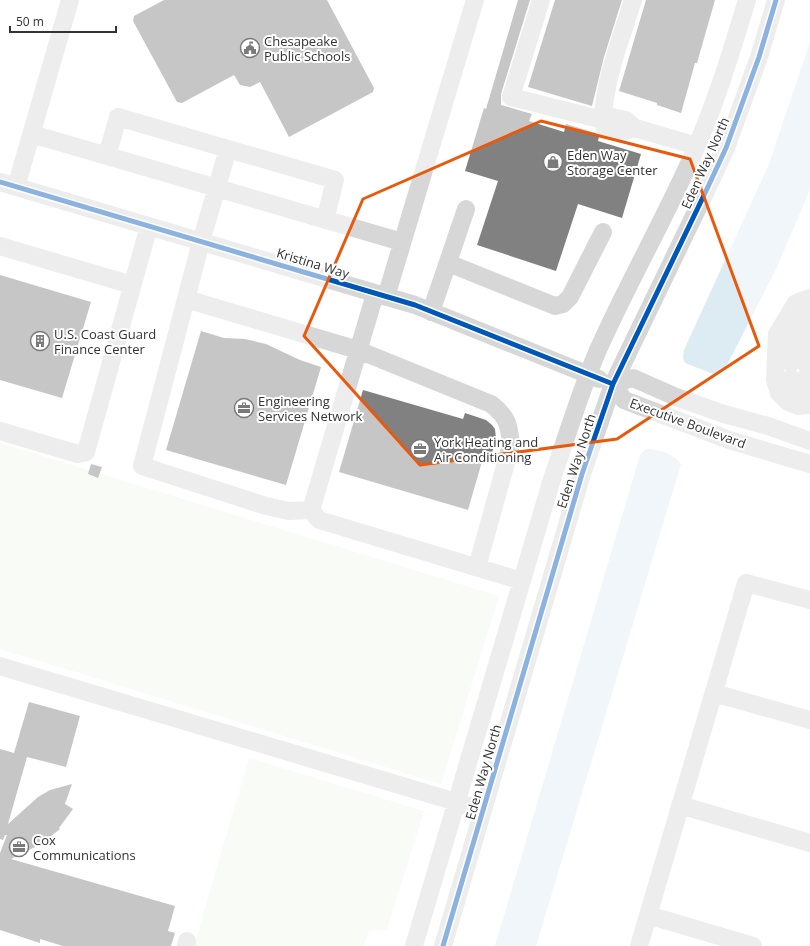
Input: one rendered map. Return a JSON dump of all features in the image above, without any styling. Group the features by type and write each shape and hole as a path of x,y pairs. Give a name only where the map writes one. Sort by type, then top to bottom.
{"street":[{"path":"8,184 32,134 70,0"},
{"path":"310,510 358,350 402,242 475,0"},
{"path":"541,0 511,98 603,120"},
{"path":"633,0 610,76 603,108 605,128 621,132 635,128 697,146"},
{"name":"Eden Way North","path":"414,946 552,479 588,374 598,350 670,205 697,146 713,106 747,0"},
{"name":"Eden Way North","path":"443,946 580,481 613,384 726,148 759,57 776,0"},
{"path":"107,156 118,117 335,180 325,220"},
{"path":"32,134 402,242"},
{"path":"228,149 201,242 142,466 266,506 289,512 310,510"},
{"name":"Kristina Way","path":"8,184 380,295 431,312 613,384"},
{"path":"431,312 466,209"},
{"path":"0,431 78,454 86,452 149,226"},
{"path":"448,263 555,306 563,304 570,297 603,232"},
{"path":"0,246 132,285"},
{"path":"186,299 358,350 491,404 503,414 510,427 511,446 477,567"},
{"path":"810,303 800,305 785,328 795,371 805,389 809,402 798,406 788,402 779,393 775,380 777,334 796,304 810,303"},
{"name":"Executive Boulevard","path":"810,441 717,412 633,378 613,384 624,400 729,440 758,447 810,464"},
{"path":"310,510 319,520 522,581"},
{"path":"639,946 746,582 810,600"},
{"path":"0,666 483,810"},
{"path":"714,693 810,720"},
{"path":"680,805 810,843"},
{"path":"648,915 753,946"}],"highlighted area":[{"path":"541,121 690,159 759,346 617,439 420,465 304,336 363,199"}],"shaded area":[{"path":"810,42 810,190 777,267 725,369 713,374 685,363 683,358 684,350 769,164"},
{"path":"0,443 499,596 441,784 0,649"},
{"path":"646,449 666,453 675,457 681,464 536,946 495,946 640,455"},
{"path":"249,758 424,811 387,929 369,931 364,946 194,946"}],"building":[{"name":"Chesapeake Public Schools","path":"164,0 327,0 374,88 373,92 289,137 260,82 250,87 240,85 234,75 182,103 177,102 133,21 134,16"},
{"name":"Eden Way Storage Center","path":"518,0 530,0 501,94 501,105 532,114 529,121 564,132 566,124 596,133 599,137 598,141 641,154 622,218 578,204 556,271 477,245 498,181 465,171 484,108 486,109"},
{"path":"555,0 622,0 604,57 592,106 528,87"},
{"path":"646,0 715,0 681,113 657,105 657,103 619,91"},
{"name":"U.S. Coast Guard Finance Center","path":"0,275 91,302 62,398 0,380"},
{"name":"Engineering Services Network","path":"201,331 224,338 245,339 266,344 300,360 321,367 286,485 166,450"},
{"name":"York Heating and Air Conditioning","path":"363,390 463,419 465,413 486,420 492,425 495,429 496,439 490,460 483,458 468,510 339,472"},
{"path":"91,464 102,467 98,478 88,474"},
{"name":"Cox Communications","path":"29,702 80,716 66,767 27,757 8,824 38,797 50,790 72,784 65,804 73,809 59,828 60,829 41,844 11,859 175,906 168,931 175,933 171,946 63,946 40,939 40,943 0,930 0,853 7,835 5,835 3,840 0,839 0,749 14,753"}],"cycle path":[{"path":"443,946 582,474 613,384 726,148 759,57 776,0"},
{"path":"0,182 415,305 613,384"}],"place":[{"name":"Chesapeake Public Schools","path":"250,48"},
{"name":"Eden Way Storage Center","path":"553,162"},
{"name":"U.S. Coast Guard Finance Center","path":"40,341"},
{"name":"Engineering Services Network","path":"244,408"},
{"name":"York Heating and Air Conditioning","path":"420,449"},
{"name":"Cox Communications","path":"19,847"}]}
